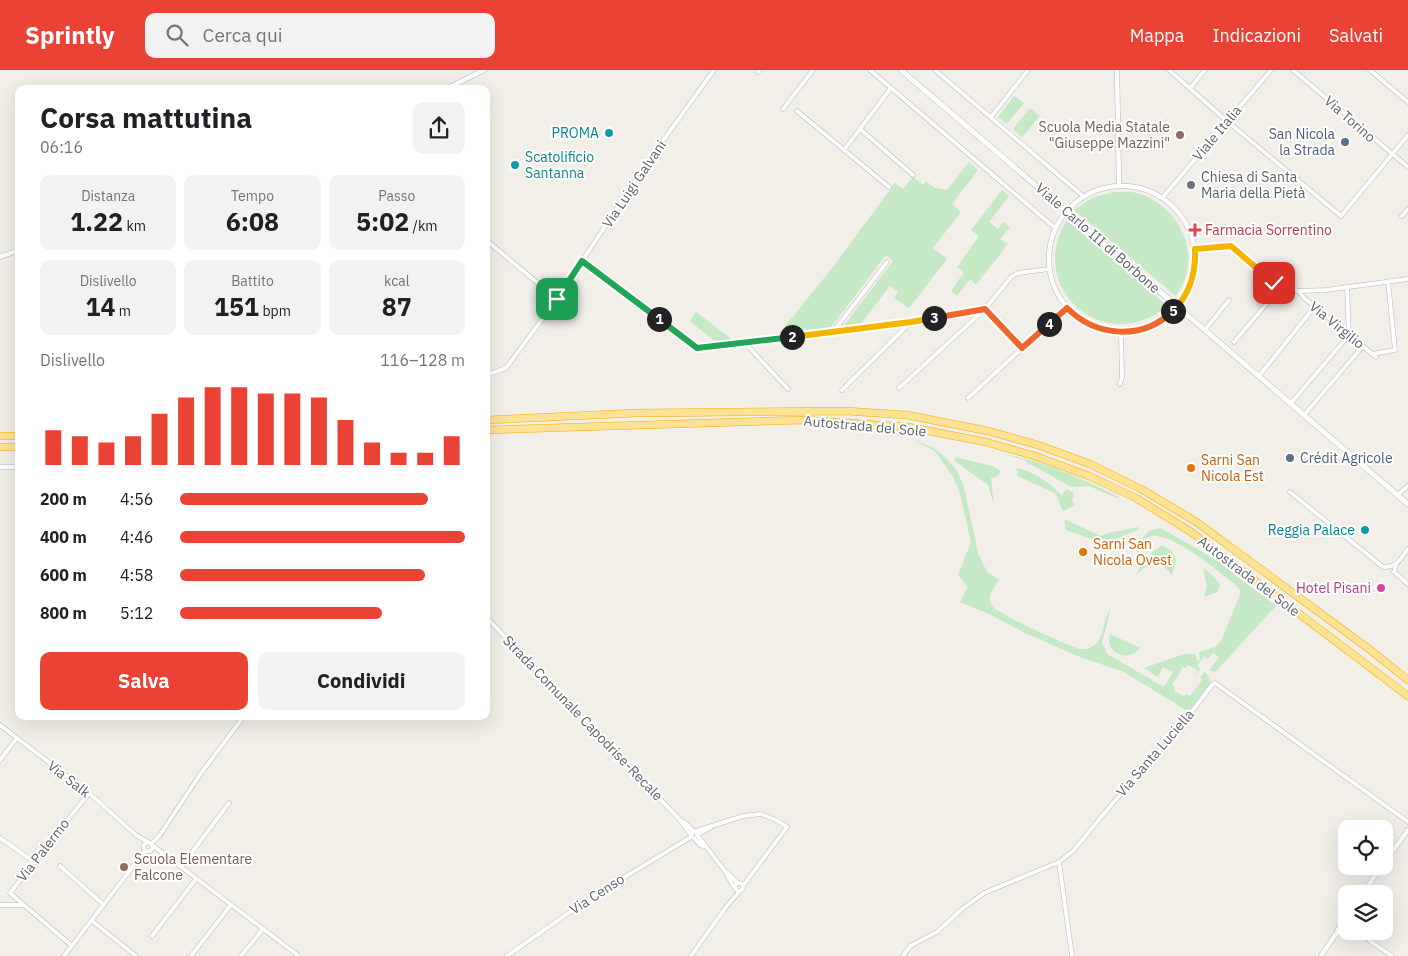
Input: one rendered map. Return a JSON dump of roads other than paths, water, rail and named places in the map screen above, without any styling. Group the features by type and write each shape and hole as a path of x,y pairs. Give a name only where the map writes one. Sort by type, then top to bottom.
{"highway":[{"name":"Autostrada del Sole","path":"490,420 636,413 846,411 907,415 988,431 1038,445 1090,464 1141,489 1195,522 1408,680"},
{"name":"Autostrada del Sole","path":"490,430 805,420 908,427 986,442 1035,456 1089,476 1120,491 1191,532 1408,696"},
{"path":"0,436 15,436"},
{"path":"0,447 15,447"}],"main road":[{"name":"Viale Carlo III di Borbone","path":"901,70 1408,504"}],"street":[{"path":"454,85 484,70"},
{"name":"Via Luigi Galvani","path":"490,374 506,368 557,299 649,160 714,70"},
{"path":"783,109 813,70"},
{"path":"870,70 1055,228"},
{"path":"935,70 1083,196"},
{"path":"991,117 1028,70"},
{"path":"1117,70 1119,185"},
{"path":"1169,70 1341,216 1408,135"},
{"path":"1190,88 1205,70"},
{"name":"Viale Italia","path":"1163,197 1271,70"},
{"name":"Via Torino","path":"1293,70 1408,168"},
{"path":"1370,70 1408,102"},
{"path":"844,150 891,88"},
{"path":"797,111 889,187"},
{"path":"860,129 913,175"},
{"path":"1119,185 1136,186 1150,190 1163,197 1181,214 1192,237 1195,249 1192,280 1186,294 1177,307 1158,323 1134,331 1121,332 1091,326 1067,308 1055,290 1049,269 1048,255 1050,242 1055,228 1066,211 1083,196 1095,190 1119,185"},
{"path":"1402,216 1408,209"},
{"path":"490,243 557,299"},
{"path":"1195,249 1231,246 1274,283 1281,287 1299,291 1408,279"},
{"path":"0,257 15,251"},
{"path":"582,261 697,348 911,322 985,309"},
{"path":"833,332 887,262"},
{"path":"900,388 985,309 1011,277 1018,273 1049,269"},
{"path":"1372,354 1395,350 1388,281"},
{"path":"1234,342 1281,287"},
{"path":"1291,403 1349,335 1346,287"},
{"name":"Via Virgilio","path":"1299,291 1303,297 1376,357"},
{"path":"1205,330 1229,300"},
{"path":"1259,376 1315,306"},
{"path":"968,398 1067,308"},
{"path":"985,309 1022,348"},
{"path":"842,390 911,322"},
{"path":"1120,384 1122,377 1121,332"},
{"path":"744,342 788,389"},
{"path":"1304,415 1362,346"},
{"path":"0,467 15,467"},
{"path":"1397,494 1408,486"},
{"path":"1290,492 1383,567 1396,565"},
{"path":"1408,548 1396,565 1394,572 1408,584"},
{"name":"Strada Comunale Capodrise-Recale","path":"490,621 680,820 694,835 700,845 704,846 725,871"},
{"name":"Via Santa Luciella","path":"903,956 910,946 918,944 937,932 962,909 984,893 1059,862 1073,852 1112,804 1181,726 1215,683 1408,822"},
{"path":"145,850 144,844 150,844 160,835 199,776 241,720"},
{"name":"Via Salk","path":"0,725 88,793 136,835 299,956"},
{"path":"0,760 17,738"},
{"name":"Via Palermo","path":"24,905 10,893 88,793"},
{"path":"181,868 229,803"},
{"name":"Via Censo","path":"507,956 590,898 705,827 711,827 743,816 761,814 787,827 752,872 740,884"},
{"path":"1393,850 1408,830"},
{"name":"Via Salk","path":"136,835 145,850"},
{"path":"0,838 34,862"},
{"path":"64,956 145,850 152,849 150,844"},
{"path":"145,850 161,853"},
{"path":"1059,862 1072,956"},
{"path":"60,866 104,905"},
{"path":"725,871 740,884 742,889 736,890"},
{"path":"725,871 736,890"},
{"path":"152,936 196,879"},
{"path":"691,956 740,884"},
{"path":"0,905 24,905 72,946"},
{"path":"191,956 230,906"},
{"path":"92,921 136,956"},
{"path":"241,956 263,929"},
{"path":"1321,956 1338,930"},
{"path":"1370,940 1392,956"}],"place":[{"name":"PROMA","path":"609,133"},
{"name":"Scuola Media Statale \"Giuseppe Mazzini\"","path":"1180,135"},
{"name":"San Nicola la Strada","path":"1345,142"},
{"name":"Scatolificio Santanna","path":"515,165"},
{"name":"Chiesa di Santa Maria della Pietà","path":"1191,185"},
{"name":"Farmacia Sorrentino","path":"1195,230"},
{"name":"Crédit Agricole","path":"1290,458"},
{"name":"Sarni San Nicola Est","path":"1191,468"},
{"name":"Reggia Palace","path":"1365,530"},
{"name":"Sarni San Nicola Ovest","path":"1083,552"},
{"name":"Hotel Pisani","path":"1381,588"},
{"name":"Scuola Elementare Falcone","path":"124,867"}]}
